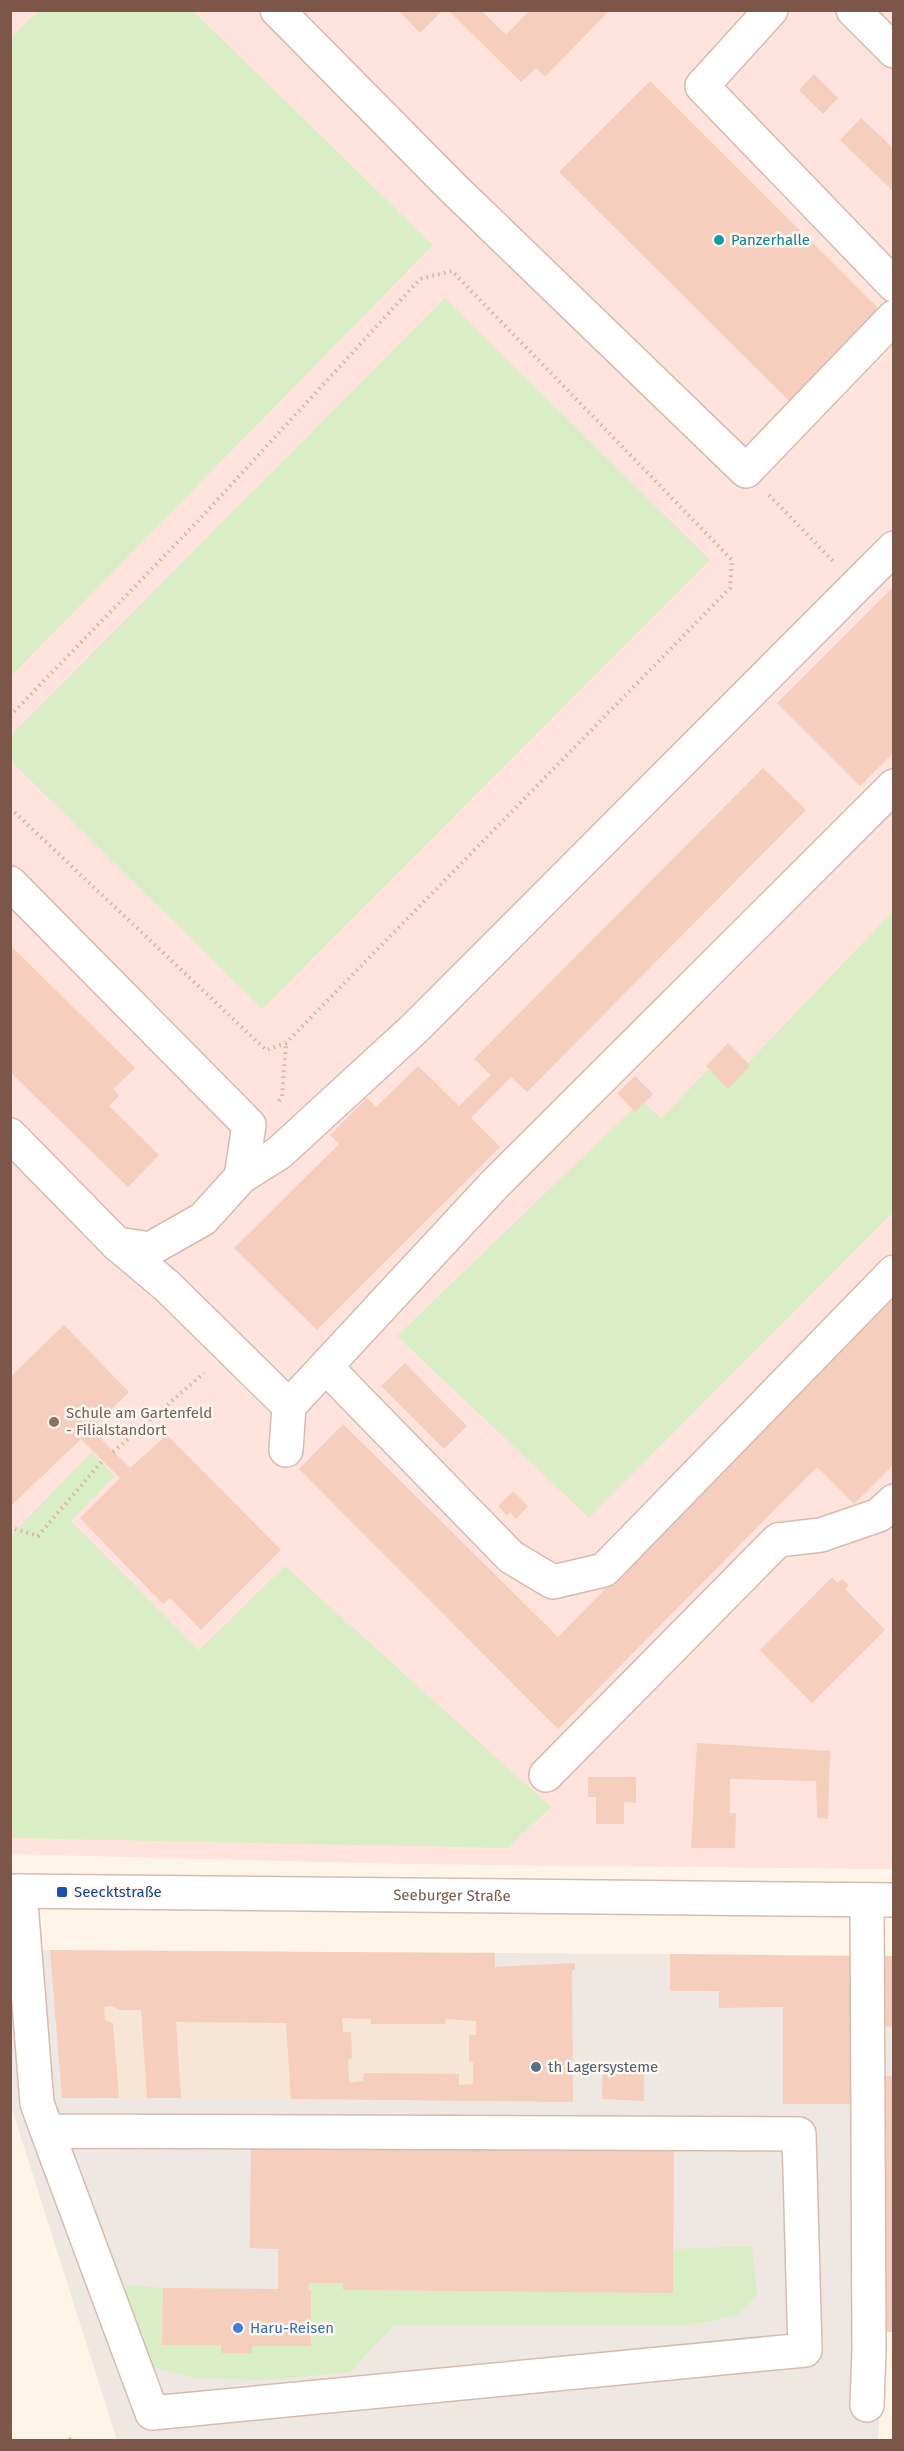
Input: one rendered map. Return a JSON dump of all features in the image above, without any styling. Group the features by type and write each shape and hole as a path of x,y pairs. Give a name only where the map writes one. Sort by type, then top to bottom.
{"street":[{"path":"277,10 453,188 746,471 894,317"},
{"path":"771,10 702,86 894,285"},
{"path":"853,10 894,51"},
{"path":"117,1244 150,1249 203,1219 241,1177 279,1153 415,1028 894,548"},
{"path":"286,1450 289,1406 494,1185 894,786"},
{"path":"10,883 249,1125 241,1177"},
{"path":"10,1136 117,1244 167,1286 289,1406"},
{"path":"326,1366 512,1557 553,1582 604,1570 894,1272"},
{"path":"546,1775 778,1540 821,1535 879,1515 894,1501"},
{"path":"15,1891 37,2103 47,2131 152,2413 805,2350 799,2134 47,2131"},
{"name":"Seeburger Straße","path":"15,1891 880,1900"},
{"path":"867,2405 881,2352 880,1900"}],"path":[{"path":"10,716 197,522 420,279 452,271 732,560 730,588 286,1043 266,1050 10,808"},
{"path":"746,471 856,585"},
{"path":"113,1452 209,1368"},
{"path":"15,1529 38,1536 103,1460"}],"shaded area":[{"path":"11,11 893,11 893,1869 407,1864 11,1854"},
{"path":"10,1949 50,1950 63,2098 498,2099 495,1953 882,1956 882,2026 893,2027 894,2076 886,2076 885,2332 878,2440 117,2440 12,2109"},
{"path":"50,1950 495,1953 498,2100 62,2098"}],"green space":[{"path":"39,10 193,11 433,245 11,676 10,39"},
{"path":"445,298 710,560 262,1009 11,761 11,735"},
{"path":"893,911 893,1212 589,1518 397,1336 642,1100 661,1119 731,1045 748,1063"},
{"path":"92,1452 115,1476 71,1521 199,1650 285,1566 551,1807 508,1848 11,1838 11,1535"},
{"path":"752,2246 757,2294 738,2315 686,2326 394,2325 350,2372 269,2380 194,2378 149,2366 122,2311 126,2285 163,2288 162,2345 221,2345 221,2353 251,2353 252,2346 311,2346 309,2283 343,2283 343,2290 673,2293 674,2249"}],"building":[{"path":"398,10 443,10 420,33"},
{"path":"453,10 481,10 506,35 530,10 610,10 545,77 536,68 521,82 451,13"},
{"path":"814,74 838,98 823,114 799,90"},
{"name":"Panzerhalle","path":"650,81 879,309 789,401 559,172"},
{"path":"861,118 894,149 894,192 840,140"},
{"path":"894,586 894,752 860,786 777,703"},
{"path":"763,768 806,810 527,1092 511,1077 471,1118 500,1147 317,1330 234,1248 339,1144 330,1135 367,1098 376,1107 418,1066 459,1106 491,1075 474,1059"},
{"path":"10,945 135,1068 113,1089 119,1096 109,1106 159,1155 128,1187 10,1072"},
{"path":"728,1043 750,1066 728,1089 706,1066"},
{"path":"635,1076 653,1094 635,1112 617,1093"},
{"path":"894,1288 894,1464 854,1504 817,1467 558,1729 299,1469 343,1424 558,1637 771,1420"},
{"path":"64,1325 129,1392 91,1429 130,1468 167,1435 281,1550 201,1630 170,1598 163,1604 80,1518 120,1478 81,1439 10,1507 10,1377"},
{"path":"405,1363 467,1426 444,1449 381,1386"},
{"path":"513,1491 528,1506 516,1519 510,1512 507,1516 498,1506"},
{"path":"832,1577 838,1583 842,1579 849,1585 845,1589 885,1630 812,1703 760,1650"},
{"path":"697,1743 830,1751 828,1819 817,1818 816,1781 730,1779 730,1813 736,1813 735,1848 691,1848"},
{"path":"588,1777 636,1777 636,1803 624,1802 624,1824 596,1824 596,1797 588,1797"},
{"path":"50,1950 495,1953 495,1967 575,1963 575,1970 572,1970 573,2102 291,2099 286,2023 176,2022 181,2098 147,2098 141,2010 120,2010 111,2006 104,2007 105,2020 113,2023 119,2098 62,2098","holes":["342,2018 371,2019 371,2024 445,2024 446,2019 476,2021 476,2035 469,2035 469,2061 473,2062 473,2084 459,2085 459,2074 364,2073 363,2081 349,2083 348,2059 352,2058 351,2032 343,2032"]},
{"path":"670,1954 853,1956 852,2104 783,2104 783,2007 719,2008 719,1991 670,1991"},
{"path":"882,1956 894,1956 894,2027 881,2026"},
{"path":"603,2069 644,2070 644,2101 602,2099"},
{"path":"886,2076 894,2076 894,2332 885,2332"},
{"path":"251,2136 674,2139 673,2293 343,2290 343,2283 309,2283 311,2346 252,2346 252,2353 221,2353 221,2345 162,2345 163,2288 278,2289 278,2249 250,2248"}],"place":[{"name":"Panzerhalle","path":"719,240"},
{"name":"Schule am Gartenfeld - Filialstandort","path":"54,1422"},
{"name":"Seecktstraße","path":"62,1892"},
{"name":"th Lagersysteme","path":"536,2067"},
{"name":"Haru-Reisen","path":"238,2328"}]}
